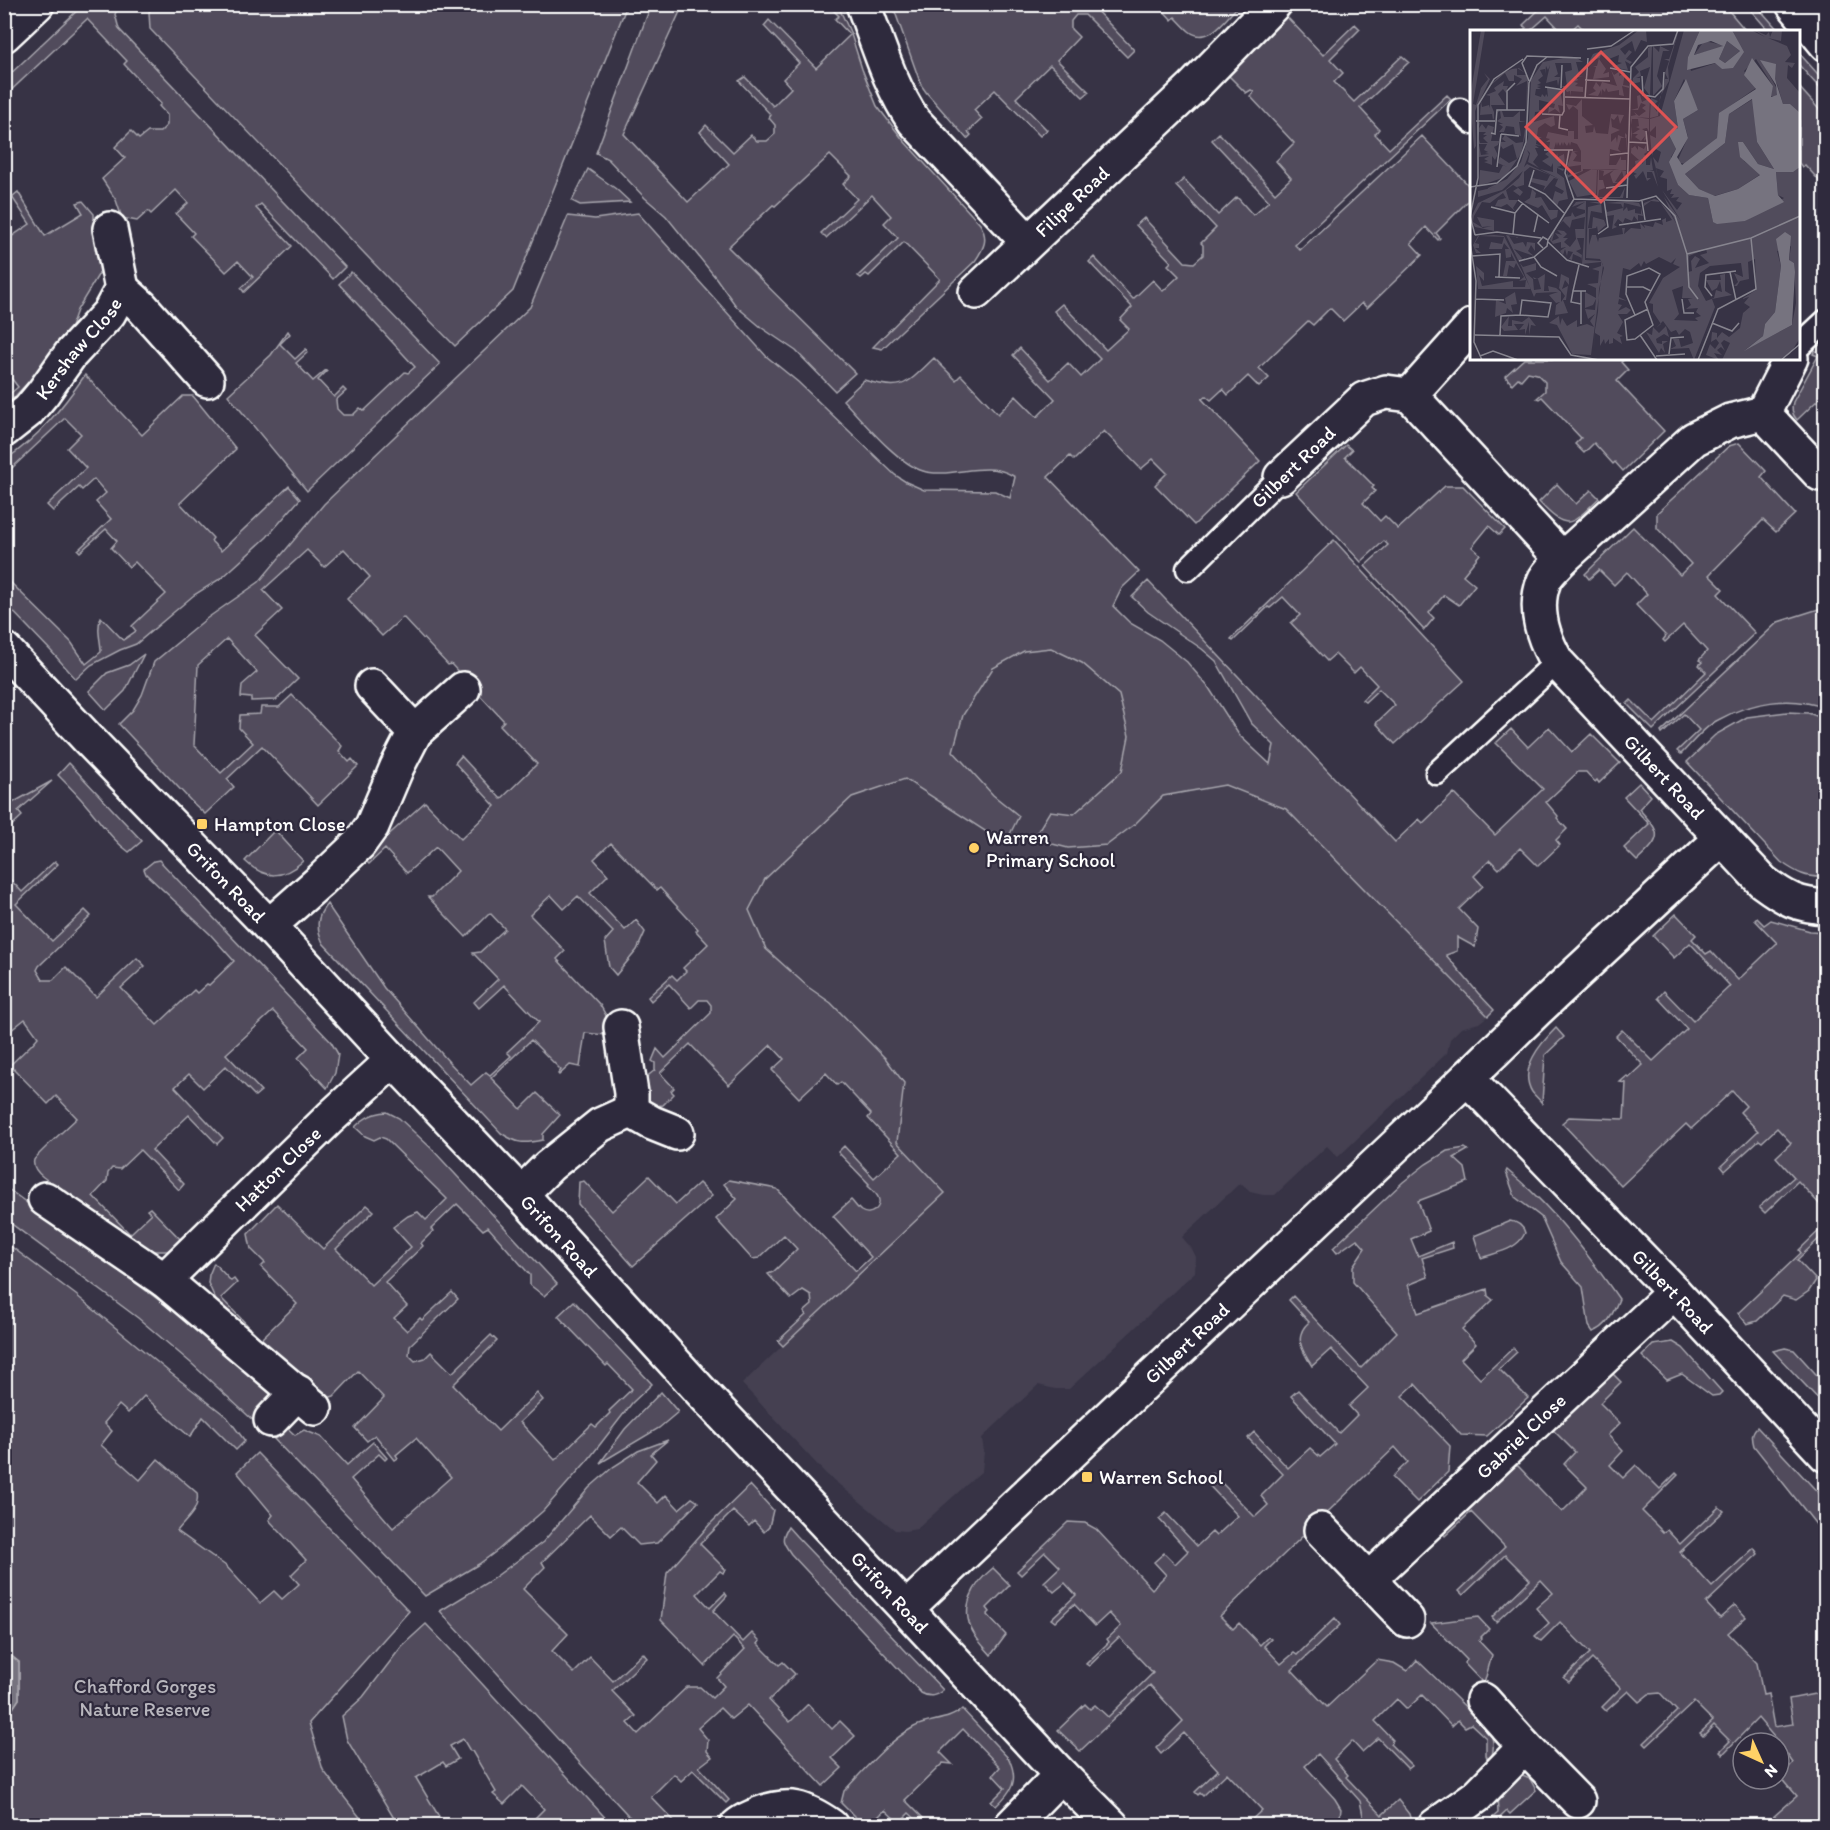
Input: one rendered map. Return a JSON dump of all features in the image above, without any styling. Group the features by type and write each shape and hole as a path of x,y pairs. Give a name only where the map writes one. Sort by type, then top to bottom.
{"street":[{"path":"4,35 37,4"},
{"name":"Filipe Road","path":"863,4 904,107 914,121 1028,242 1194,87 1274,4"},
{"path":"1793,4 1826,44"},
{"name":"Kershaw Close","path":"110,229 122,289 141,306 207,380"},
{"path":"976,292 1028,242"},
{"name":"Kershaw Close","path":"4,430 28,411 69,355 109,313 122,289"},
{"path":"1470,328 1410,395 1562,559"},
{"path":"1790,360 1762,413 1823,477"},
{"name":"Gilbert Road","path":"1281,477 1365,399 1386,392 1410,395"},
{"name":"Gilbert Road","path":"1762,413 1730,421 1694,439 1562,559 1544,579 1540,600 1540,623 1546,643 1557,662 1763,882 1799,904 1826,907"},
{"name":"Grifon Road","path":"4,649 269,926 521,1194 765,1460 1061,1775 1112,1826"},
{"path":"372,686 415,732"},
{"path":"269,926 359,844 372,826 397,767 415,732 463,689"},
{"name":"Gilbert Road","path":"906,1609 1722,837"},
{"path":"621,1027 631,1093 631,1111"},
{"name":"Hatton Close","path":"164,1280 330,1118 393,1060"},
{"name":"Gilbert Road","path":"1467,1078 1674,1292 1826,1455"},
{"path":"631,1111 677,1133"},
{"path":"521,1194 549,1166 600,1125 631,1111"},
{"path":"45,1199 164,1280 307,1400 271,1420"},
{"name":"Gabriel Close","path":"1368,1580 1674,1292"},
{"path":"1321,1530 1407,1620"},
{"path":"1482,1700 1578,1801"},
{"path":"1435,1826 1477,1796 1525,1747"},
{"path":"1011,1826 1061,1775"},
{"path":"737,1826 742,1821 774,1808 793,1808 812,1812 831,1826"}],"lane":[{"path":"1800,345 1826,321"},
{"name":"Gilbert Road","path":"1188,569 1281,477"},
{"path":"1437,773 1557,662"}],"shaded area":[{"name":"Warren Primary School","path":"899,505 1019,526 1286,809 1488,1016 1479,1023 1461,1028 1450,1039 1447,1053 1338,1157 1327,1146 1275,1195 1250,1192 1240,1183 1182,1237 1196,1257 1195,1272 1069,1389 1038,1385 982,1438 984,1452 982,1471 917,1529 905,1531 895,1530 826,1474 742,1384 944,1192 326,530"},
{"path":"5,1651 19,1662 19,1699 5,1720"}],"green space":[{"path":"154,4 627,5 513,291 455,346 150,29 149,12"},
{"path":"1299,4 1287,17 1323,55 1355,24 1360,29 1330,59 1343,73 1334,82 1354,102 1402,56 1409,62 1360,108 1379,129 1375,134 1389,149 1447,95 1451,99 1295,245 1300,250 1422,136 1470,187 1470,199 1436,233 1440,238 1438,240 1426,227 1411,243 1422,255 1367,308 1362,303 1343,321 1330,308 1313,325 1308,321 1259,368 1269,378 1259,387 1248,376 1228,395 1223,389 1211,400 1206,396 1202,399 1260,461 1194,525 1155,485 1167,473 1153,459 1141,469 1104,431 1074,460 1070,456 1048,477 1139,572 1122,588 1113,606 1130,623 1160,640 1187,662 1209,688 1239,735 1270,764 1274,745 1251,723 1216,661 1148,612 1132,597 1148,581 1395,842 1419,819 1423,823 1454,793 1495,835 1543,789 1496,743 1511,729 1528,747 1549,727 1572,752 1591,734 1620,763 1599,783 1597,780 1595,782 1586,772 1578,772 1546,802 1567,829 1556,840 1560,845 1538,866 1520,848 1499,869 1490,860 1474,876 1483,886 1459,909 1478,929 1475,947 1457,937 1457,951 1446,955 1494,1010 1488,1016 1286,809 1225,785 1163,796 1135,824 1107,845 1068,848 1033,839 1050,811 1074,814 1122,771 1129,736 1119,695 1082,663 1051,648 1024,651 993,668 963,715 953,751 993,795 1019,816 1005,844 905,779 852,797 765,879 749,910 766,949 808,987 831,1003 886,1059 904,1083 897,1142 945,1193 783,1346 778,1341 806,1315 804,1312 812,1305 811,1295 803,1290 791,1299 768,1274 797,1249 784,1235 759,1258 752,1259 716,1219 737,1199 724,1184 729,1180 777,1189 856,1271 871,1257 833,1216 851,1200 865,1213 875,1210 879,1201 868,1186 869,1184 838,1152 844,1146 874,1178 901,1153 868,1118 871,1114 841,1082 837,1085 826,1073 799,1098 772,1070 784,1059 771,1045 729,1085 690,1044 660,1073 674,1088 671,1091 674,1094 663,1105 654,1106 647,1102 639,1083 655,1070 655,1063 652,1061 657,1049 665,1058 711,1013 711,1005 707,1000 699,1000 691,1008 669,984 651,1001 648,997 672,975 677,980 686,971 683,968 708,944 696,931 698,929 660,888 657,890 611,843 594,859 608,875 590,893 625,930 636,920 645,932 637,950 616,975 609,967 605,941 613,932 578,896 564,909 551,895 530,915 565,951 557,959 600,1005 608,1019 606,1035 585,1033 580,1067 570,1065 559,1075 561,1070 531,1040 491,1078 521,1109 537,1093 560,1115 543,1134 543,1140 521,1142 501,1133 323,943 318,923 327,904 384,988 471,1085 486,1072 490,1075 511,1056 507,1052 539,1022 504,985 479,1008 474,1002 498,979 473,953 480,952 505,929 490,913 466,937 428,897 432,897 458,871 436,847 407,873 385,849 369,864 363,858 425,802 461,839 495,806 455,763 461,756 501,799 537,764 500,725 504,721 403,617 382,636 347,599 370,577 344,549 324,567 307,550 263,590 282,610 255,635 298,679 276,700 251,701 251,698 241,697 242,685 257,672 227,639 198,665 194,745 221,773 253,743 239,728 240,715 260,714 261,707 279,707 292,695 342,746 339,751 349,762 352,759 358,766 318,805 262,746 227,779 234,787 205,814 119,724 133,710 142,695 154,662 206,619 259,582 324,504 530,307 568,216 595,219 638,213 766,356 798,382 895,475 924,490 995,491 1010,498 1015,477 1002,471 980,469 931,473 913,466 880,440 843,400 864,380 877,384 903,384 917,375 934,358 956,380 961,375 998,414 1016,396 1037,417 1055,399 1013,355 1020,348 1050,380 1068,363 1081,377 1100,359 1054,311 1062,304 1106,350 1129,329 1120,320 1132,307 1089,262 1094,257 1133,299 1153,280 1163,291 1179,276 1168,265 1171,262 1136,225 1144,218 1185,262 1194,263 1203,255 1201,243 1216,228 1176,186 1184,179 1218,215 1237,197 1253,215 1269,201 1212,140 1219,133 1275,193 1291,178 1276,161 1294,143 1250,96 1254,92 1251,90 1246,93 1225,72 1289,5"},
{"path":"1545,4 1724,5 1745,30 1584,30 1578,24 1571,30 1560,30 1547,16 1531,30 1523,30 1526,28 1523,25"},
{"path":"83,5 120,5 115,14 119,29 345,267 333,279 261,204 256,208 292,246 244,292 241,288 253,277 238,261 226,272 191,236 194,233 176,214 188,203 176,190 151,214 148,211 137,221 122,218 116,200 102,179 125,158 115,147 131,131 139,139 148,132 160,132 167,125 167,115 159,106 161,104 124,64 127,61 87,19 5,96 5,79"},
{"path":"651,5 683,5 624,134 688,202 729,164 700,132 706,125 733,152 751,135 757,141 767,141 775,134 775,125 769,118 771,115 739,81 745,77 773,106 791,88 783,79 799,63 764,26 769,20 816,68 850,35 835,19 839,16 832,9 840,10 851,34 877,106 904,141 983,229 984,243 975,261 882,349 873,347 940,279 904,242 869,276 866,274 861,278 858,276 898,238 884,223 891,216 872,195 826,238 821,233 857,199 843,184 851,176 830,155 728,247 855,373 835,391 796,351 762,328 736,306 666,216 645,198 608,159 596,153"},
{"path":"902,5 930,5 934,12 950,5 1091,5 1134,50 1127,57 1085,15 1076,15 1071,21 1071,29 1079,37 1057,60 1089,92 1083,97 1050,65 1016,98 1047,130 1040,136 995,90 974,110 982,119 968,132 971,135 967,139 921,85 894,9"},
{"path":"1158,5 1239,5 1223,23 1210,33 1196,35 1175,17 1172,20"},
{"path":"1746,5 1756,5 1778,30 1768,30"},
{"path":"1800,54 1825,82 1825,94 1800,66"},
{"path":"1800,88 1825,116 1825,187 1805,165 1802,167 1800,164"},
{"path":"588,169 630,202 580,205 572,201"},
{"path":"18,192 45,236 83,213 77,203 83,201 94,214 93,236 97,236 103,267 77,310 71,327 34,376 5,407 5,398 18,387 5,370 5,241 30,224 12,197"},
{"path":"351,272 440,364 307,491 228,395 271,355 288,331 290,334 280,344 295,359 306,349 308,352 296,363 313,381 326,370 318,380 334,397 343,388 346,391 336,400 337,409 343,415 353,415 360,408 364,411 405,372 408,373 415,367 339,284"},
{"path":"1815,350 1825,358 1825,399 1822,396 1797,420 1792,412 1793,402 1818,356 1813,354"},
{"path":"1523,360 1624,360 1621,362 1628,370 1617,381 1664,431 1623,471 1615,462 1613,464 1594,443 1584,453 1575,444 1581,438 1542,397 1537,398 1545,391 1545,382 1537,374 1528,372 1521,380 1518,378 1512,384 1505,376"},
{"path":"85,375 142,435 183,396 193,396 236,449 180,503 213,538 211,541 221,551 289,486 300,499 267,537 223,577 194,595 136,644 91,665 76,679 5,603 5,577 71,642 86,664 101,652 99,631 101,617 123,640 136,631 132,626 166,594 135,562 129,567 111,548 117,541 106,529 80,552 78,550 111,519 96,502 106,493 94,479 82,490 79,487 53,511 47,505 86,468 67,448 81,434 65,418 12,468 5,460 49,421"},
{"path":"1739,443 1766,471 1761,477 1795,514 1776,532 1763,520 1709,575 1723,589 1718,594 1755,633 1653,730 1627,704 1631,700 1654,723 1706,672 1699,665 1702,662 1699,660 1707,651 1683,625 1665,642 1663,640 1666,636 1636,605 1647,594 1627,572 1614,585 1599,570 1589,579 1585,574 1633,527 1680,575 1691,564 1657,528 1657,513 1729,446"},
{"path":"1346,445 1352,450 1345,457 1374,486 1372,488 1375,491 1363,503 1380,521 1385,516 1398,529 1445,486 1463,486 1505,529 1499,535 1489,526 1472,547 1480,554 1463,575 1475,585 1459,605 1444,595 1429,613 1434,618 1424,630 1365,566 1388,545 1384,541 1361,562 1296,492"},
{"path":"1557,484 1576,504 1591,490 1599,498 1575,519 1569,522 1563,521 1539,502"},
{"path":"1334,540 1464,681 1395,744 1376,723 1395,705 1379,689 1365,702 1362,700 1377,685 1360,667 1354,673 1335,654 1327,661 1291,623 1300,615 1283,597 1270,608 1268,607 1233,641 1231,639"},
{"path":"1825,607 1825,708 1785,701 1743,709 1713,723 1681,754 1677,751 1699,730 1684,714 1662,734 1661,732 1778,622"},
{"path":"144,654 125,691 106,710 89,691 107,673 129,665"},
{"path":"1787,712 1808,713 1825,719 1825,877 1802,874 1781,862 1687,762 1715,735 1747,717"},
{"path":"69,763 142,841 129,852 58,775"},
{"path":"52,781 18,811 22,816 5,832 5,807"},
{"path":"1639,783 1651,796 1639,809 1652,824 1656,835 1652,846 1637,861 1624,848 1649,824 1624,797"},
{"path":"275,830 303,861 288,871 274,875 260,872 245,861"},
{"path":"159,860 331,1042 338,1054 335,1073 327,1088 298,1058 308,1048 273,1011 226,1054 261,1091 255,1096 226,1066 203,1088 189,1074 175,1087 223,1138 217,1144 189,1115 152,1150 184,1184 179,1190 140,1150 120,1169 112,1168 108,1173 107,1181 93,1196 130,1234 151,1214 147,1210 150,1208 182,1241 167,1251 152,1251 136,1245 39,1174 34,1160 77,1118 56,1096 48,1104 14,1069 5,1078 5,1070 38,1037 25,1019 5,1035 4,873 22,892 55,861 58,864 16,904 52,941 85,910 91,916 39,966 37,970 43,980 53,980 66,967 96,997 137,958 145,966 121,988 157,1025 194,990 197,993 207,984 209,985 234,961 210,934 146,874 144,869"},
{"path":"1676,914 1696,935 1692,939 1706,954 1711,951 1738,980 1777,943 1755,920 1757,918 1764,925 1771,920 1810,931 1825,932 1825,1210 1798,1181 1765,1213 1759,1207 1794,1177 1776,1157 1791,1143 1777,1128 1762,1142 1759,1140 1725,1171 1721,1166 1758,1131 1740,1112 1746,1106 1732,1091 1691,1129 1686,1124 1621,1186 1562,1123 1569,1117 1624,1119 1626,1083 1620,1082 1627,1076 1629,1078 1643,1065 1616,1036 1622,1030 1653,1061 1687,1029 1658,998 1664,991 1693,1021 1730,986 1690,943 1674,958 1653,936"},
{"path":"1556,1028 1564,1037 1545,1055 1542,1103 1532,1092 1528,1083 1529,1066 1538,1049"},
{"path":"387,1112 399,1118 431,1148 557,1284 544,1296 530,1285 530,1275 488,1227 483,1230 457,1204 431,1229 433,1231 421,1243 423,1246 385,1282 407,1306 394,1318 407,1331 452,1292 458,1299 410,1345 409,1355 415,1361 425,1358 431,1352 452,1373 491,1335 497,1341 453,1385 498,1431 537,1393 543,1400 520,1422 555,1460 592,1424 596,1427 632,1389 608,1364 606,1366 558,1316 574,1301 652,1384 632,1403 588,1460 543,1511 479,1564 425,1596 273,1438 285,1426 295,1435 304,1430 321,1437 347,1465 373,1442 387,1458 385,1460 379,1454 351,1479 393,1528 451,1477 416,1438 396,1455 398,1458 395,1460 375,1435 367,1441 355,1428 384,1398 358,1371 334,1396 327,1398 220,1309 208,1283 214,1263 231,1281 234,1279 237,1283 221,1298 261,1339 297,1304 261,1267 265,1263 251,1249 248,1234 277,1204 323,1249 367,1205 374,1211 336,1249 371,1285 411,1247 393,1227 418,1212 426,1220 447,1199 386,1139 380,1137 374,1140 355,1127 370,1116"},
{"path":"1465,1148 1468,1150 1454,1158 1465,1168 1468,1182 1418,1201 1429,1231 1411,1239 1418,1256 1452,1242 1453,1248 1422,1258 1428,1277 1408,1285 1418,1313 1487,1289 1488,1296 1493,1300 1462,1329 1476,1344 1461,1359 1480,1379 1513,1348 1517,1352 1499,1369 1528,1398 1487,1436 1461,1435 1415,1384 1402,1396 1450,1446 1448,1472 1417,1502 1392,1477 1408,1462 1395,1447 1220,1616 1233,1629 1239,1623 1260,1645 1268,1637 1271,1639 1264,1646 1281,1664 1294,1653 1297,1655 1335,1618 1340,1625 1292,1670 1327,1707 1377,1660 1394,1663 1407,1671 1417,1660 1487,1728 1493,1743 1491,1759 1486,1755 1486,1738 1471,1724 1465,1727 1458,1720 1452,1726 1422,1695 1407,1709 1397,1699 1375,1721 1393,1740 1390,1744 1412,1766 1408,1769 1378,1738 1362,1752 1352,1741 1334,1759 1348,1775 1346,1777 1382,1815 1398,1800 1409,1814 1412,1825 1365,1825 1360,1801 1318,1754 1305,1766 1335,1799 1341,1809 1339,1825 1266,1825 1260,1820 1254,1825 1246,1825 1262,1810 1227,1773 1203,1796 1195,1792 1218,1770 1184,1733 1161,1754 1156,1748 1183,1721 1150,1685 1080,1751 1058,1730 1085,1704 1090,1709 1095,1705 1108,1717 1153,1673 1119,1637 1089,1666 1086,1664 1109,1642 1107,1639 1121,1626 1109,1613 1095,1626 1074,1604 1055,1622 1051,1619 1076,1595 1065,1583 1054,1592 1044,1582 1060,1567 1045,1552 1021,1575 1017,1571 1068,1522 1085,1523 1096,1529 1152,1589 1166,1575 1154,1562 1164,1553 1175,1564 1188,1551 1159,1519 1166,1513 1197,1546 1212,1532 1216,1536 1238,1516 1204,1480 1212,1473 1255,1517 1268,1505 1261,1496 1283,1474 1248,1438 1254,1432 1288,1468 1310,1448 1320,1457 1335,1444 1291,1396 1298,1390 1339,1433 1357,1415 1349,1406 1368,1388 1331,1349 1312,1366 1302,1349 1300,1338 1304,1327 1309,1322 1289,1300 1293,1296 1361,1368 1397,1332 1353,1282 1353,1266 1365,1248 1357,1239 1337,1253 1333,1248 1403,1182 1426,1164 1447,1151"},
{"path":"1507,1170 1554,1215 1619,1299 1609,1319 1598,1330 1593,1332 1589,1326 1583,1287 1561,1262 1541,1217 1515,1197"},
{"path":"649,1176 676,1204 699,1183 712,1196 633,1266 578,1204 579,1182 584,1181 612,1211"},
{"path":"4,1186 171,1309 281,1397 256,1423 138,1318 5,1219"},
{"path":"1510,1221 1518,1223 1523,1228 1525,1233 1522,1239 1506,1250 1481,1258 1474,1236"},
{"path":"1825,1225 1825,1233 1797,1260 1816,1280 1809,1291 1796,1300 1783,1296 1757,1321 1747,1324 1738,1313 1801,1253 1799,1250"},
{"name":"Chafford Gorges Nature Reserve","path":"5,1242 76,1295 227,1417 245,1441 236,1450 203,1417 190,1437 144,1396 128,1413 119,1405 104,1423 112,1431 101,1445 140,1480 158,1459 197,1493 195,1509 177,1531 226,1566 260,1603 274,1591 282,1599 299,1584 291,1575 306,1560 269,1520 273,1515 237,1472 257,1453 409,1611 309,1723 323,1770 366,1825 5,1825 5,1720 19,1699 19,1662 5,1651 4,1302 8,1297 5,1294"},
{"path":"1673,1342 1683,1348 1722,1392 1719,1395 1712,1396 1682,1374 1667,1380 1642,1356 1653,1345"},
{"path":"1785,1348 1794,1350 1825,1384 1825,1406 1773,1351"},
{"path":"1611,1372 1621,1382 1600,1403 1620,1423 1608,1435 1623,1451 1610,1465 1623,1478 1636,1465 1660,1489 1676,1473 1678,1475 1642,1511 1663,1532 1667,1530 1680,1544 1719,1507 1724,1511 1680,1552 1712,1587 1754,1548 1758,1554 1706,1603 1720,1618 1735,1605 1746,1617 1728,1633 1757,1663 1763,1695 1768,1694 1774,1727 1793,1724 1789,1699 1825,1692 1825,1825 1764,1825 1797,1796 1791,1789 1791,1765 1793,1763 1791,1760 1791,1731 1769,1731 1758,1718 1745,1731 1731,1731 1731,1746 1723,1754 1720,1751 1730,1741 1714,1725 1703,1736 1700,1733 1713,1721 1694,1702 1647,1746 1644,1743 1677,1711 1660,1693 1649,1694 1639,1702 1628,1691 1606,1711 1602,1707 1621,1688 1592,1659 1569,1682 1564,1678 1590,1653 1560,1622 1541,1641 1535,1636 1549,1623 1536,1608 1553,1593 1541,1580 1496,1622 1492,1617 1530,1580 1505,1555 1463,1595 1459,1591 1505,1547 1471,1512 1445,1536 1441,1531 1511,1466 1518,1466 1562,1512 1587,1487 1564,1464 1575,1452 1552,1429"},
{"path":"661,1392 678,1412 659,1428 600,1463 625,1429"},
{"path":"1757,1427 1825,1500 1825,1532 1822,1532 1754,1446 1752,1436"},
{"path":"668,1440 651,1454 656,1460 637,1482 658,1503 666,1495 679,1509 692,1498 698,1502 657,1543 639,1545 621,1527 611,1536 590,1515 542,1562 545,1567 523,1589 568,1634 552,1651 574,1673 590,1657 613,1681 643,1653 647,1658 612,1691 636,1716 628,1723 638,1734 687,1687 700,1687 712,1698 724,1686 717,1678 745,1649 733,1637 705,1666 661,1620 667,1573 710,1524 750,1485 773,1510 769,1527 764,1532 754,1521 749,1526 733,1511 700,1544 726,1570 723,1573 720,1571 697,1594 710,1608 725,1593 727,1596 713,1611 743,1642 752,1633 760,1641 758,1644 779,1665 783,1662 795,1674 769,1700 790,1722 808,1704 832,1729 840,1721 855,1736 832,1758 842,1768 823,1786 748,1705 731,1719 720,1708 698,1728 708,1740 707,1751 712,1757 699,1767 729,1800 726,1803 693,1770 681,1781 674,1774 651,1797 678,1825 637,1825 440,1611 491,1580 543,1542 589,1488 613,1467 638,1451"},
{"path":"788,1527 943,1690 933,1696 921,1693 791,1554 784,1541"},
{"path":"993,1568 1010,1585 987,1608 990,1612 987,1615 1006,1635 991,1655 975,1635 969,1623 968,1605 980,1581"},
{"path":"1478,1617 1489,1629 1479,1641 1492,1655 1484,1684 1464,1663 1467,1660 1431,1623"},
{"path":"426,1624 612,1825 528,1825 544,1809 522,1786 504,1804 493,1794 496,1792 463,1739 450,1746 458,1759 446,1766 443,1762 416,1778 444,1825 398,1825 347,1740 342,1716 363,1697 402,1646"},
{"path":"962,1709 1009,1759 1012,1767 1014,1780 1010,1790 996,1806 991,1802 1005,1788 993,1775 1000,1767 963,1729 940,1752 952,1764 943,1763 905,1800 930,1825 922,1825 909,1813 899,1823 885,1810 874,1821 877,1825 863,1825 841,1803 844,1791 877,1756 904,1733 926,1722 951,1716"},
{"path":"1520,1775 1530,1779 1536,1790 1510,1814 1507,1811 1492,1825 1483,1826 1498,1813 1497,1794"}],"place":[{"name":"Hampton Close","path":"202,824"},
{"name":"Warren Primary School","path":"974,848"},
{"name":"Warren School","path":"1087,1477"}]}
